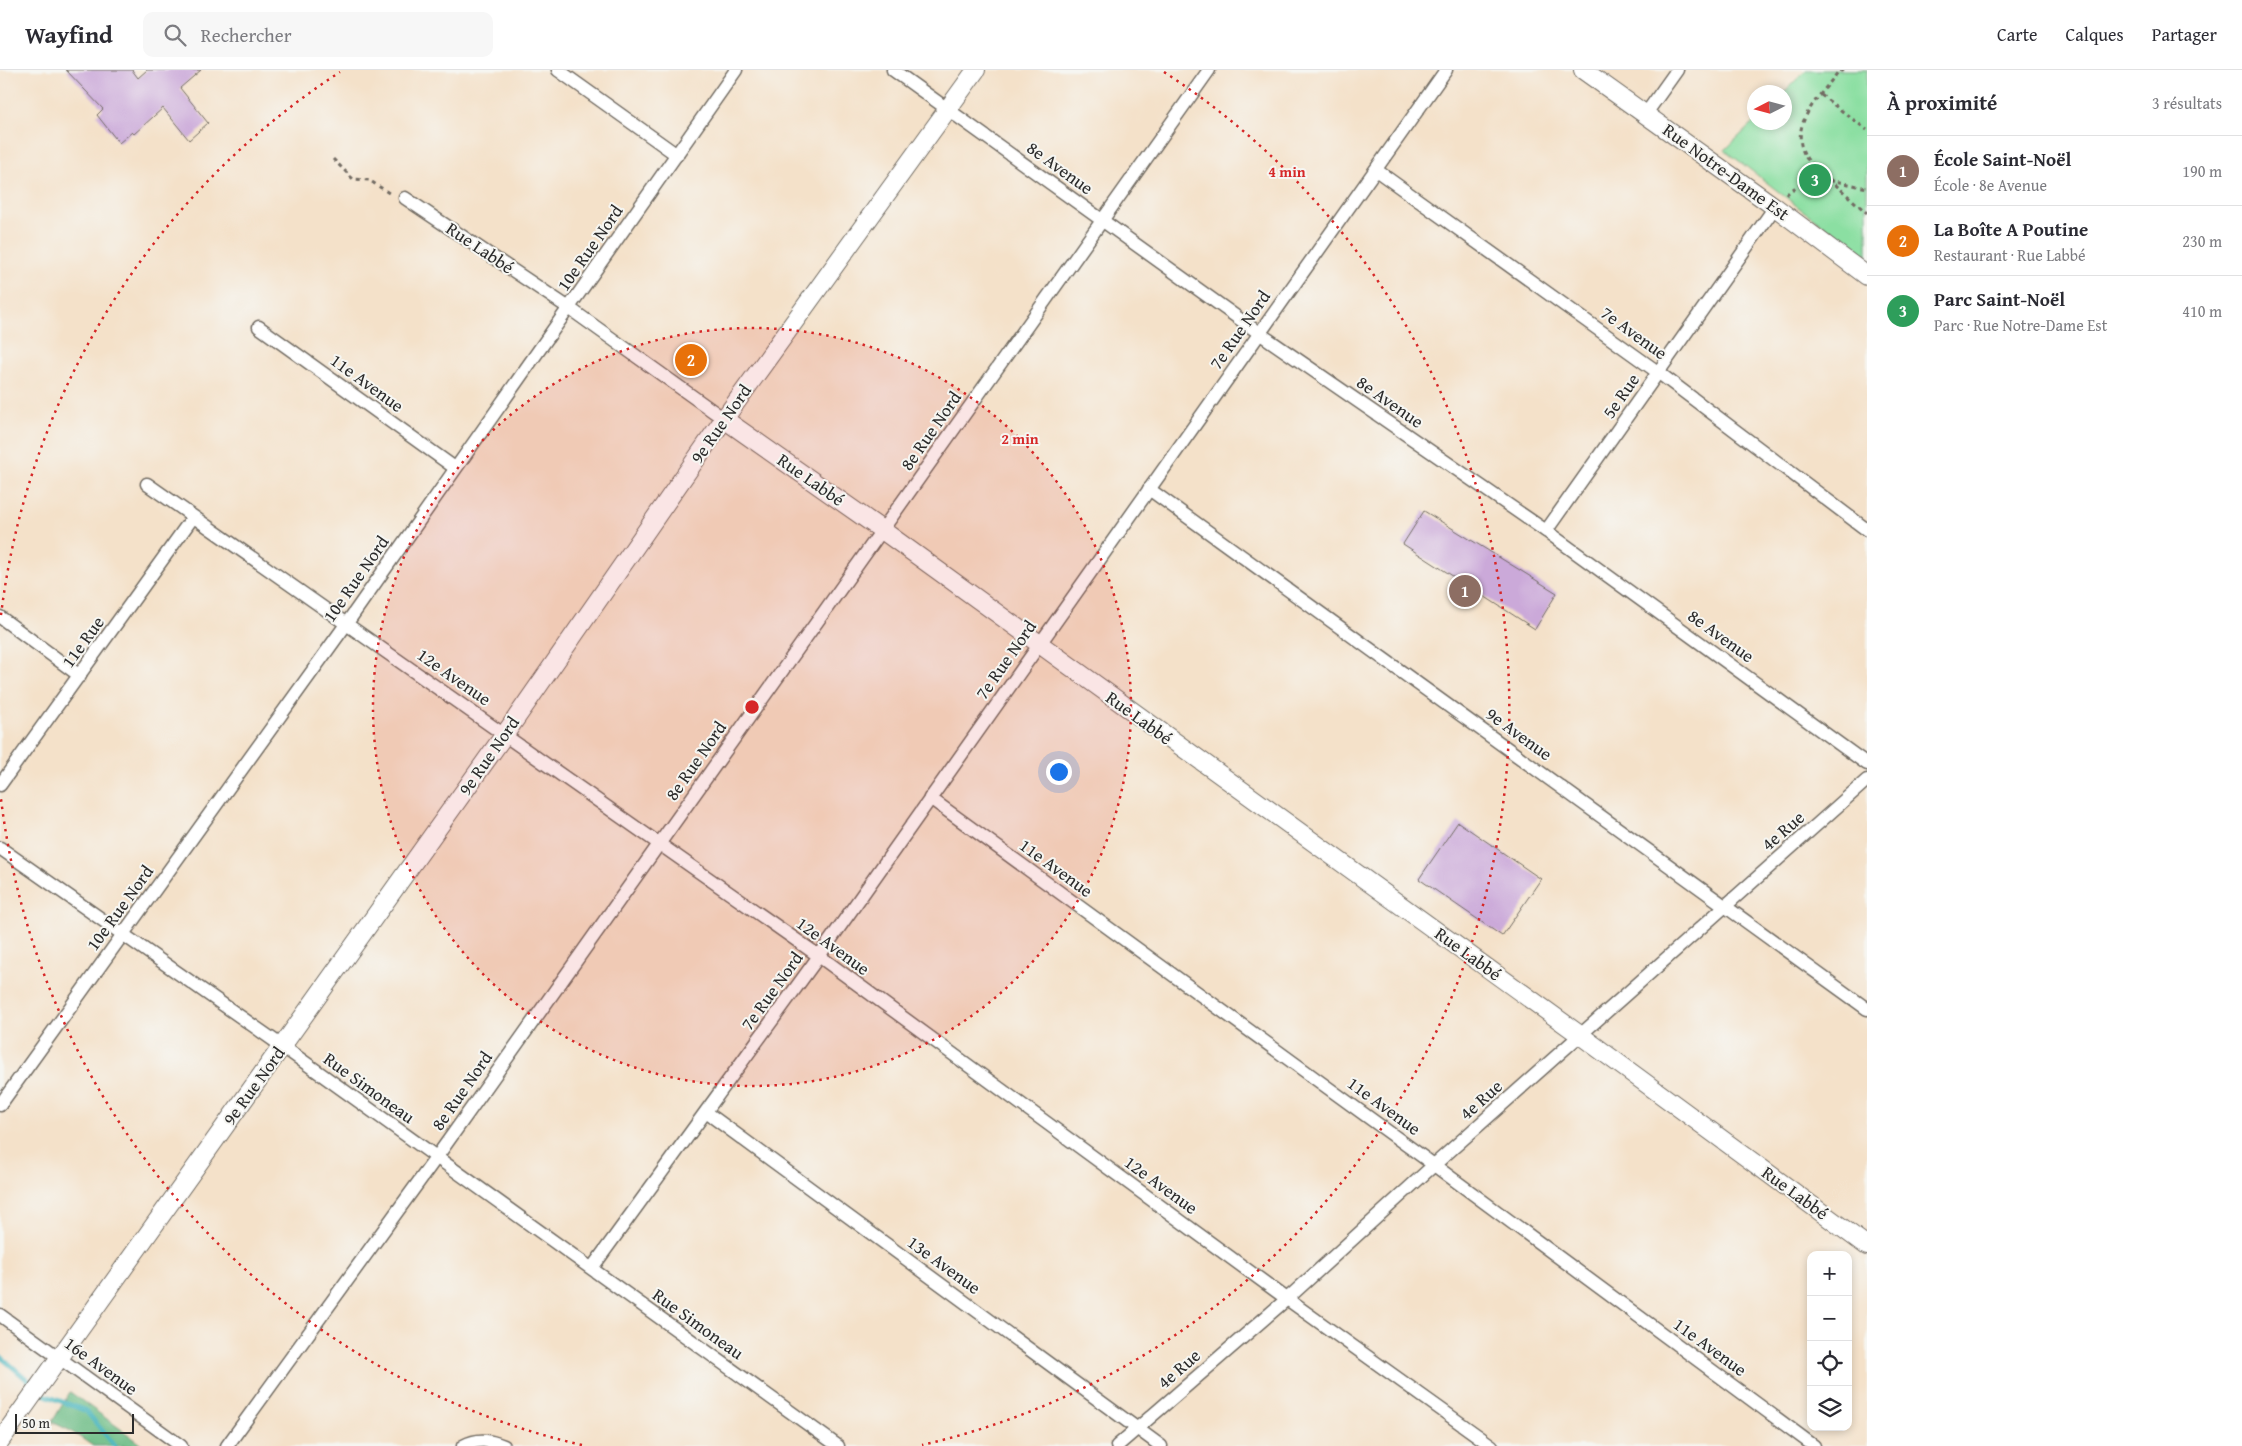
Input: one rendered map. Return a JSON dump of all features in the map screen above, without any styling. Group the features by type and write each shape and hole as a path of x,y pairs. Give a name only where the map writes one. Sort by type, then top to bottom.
{"street":[{"path":"558,70 677,155"},
{"name":"10e Rue Nord","path":"0,1105 347,623 736,70"},
{"name":"8e Avenue","path":"893,70 1259,333 1546,531 1867,764"},
{"name":"9e Rue Nord","path":"0,1440 505,734 724,419 976,70"},
{"name":"8e Rue Nord","path":"227,1446 436,1158 1209,70"},
{"name":"7e Rue Nord","path":"592,1268 819,956 1446,70"},
{"name":"Rue Notre-Dame Est","path":"1583,70 1775,207 1867,276"},
{"path":"1645,115 1677,70"},
{"name":"7e Avenue","path":"1376,170 1659,373 1867,530"},
{"name":"Rue Labbé","path":"405,198 569,308 882,530 1580,1035 1867,1246"},
{"name":"5e Rue","path":"1546,531 1775,207"},
{"name":"11e Avenue","path":"259,327 455,468"},
{"name":"12e Avenue","path":"148,484 819,956 1287,1299 1492,1446"},
{"name":"9e Avenue","path":"1149,489 1867,1009"},
{"name":"11e Rue","path":"0,785 193,517"},
{"path":"0,617 80,676"},
{"name":"4e Rue","path":"1117,1446 1287,1299 1434,1165 1867,780"},
{"name":"11e Avenue","path":"930,798 1434,1165 1814,1446"},
{"name":"Rue Simoneau","path":"0,848 124,933 838,1446"},
{"name":"13e Avenue","path":"706,1112 1161,1446"},
{"name":"16e Avenue","path":"0,1315 181,1446"},
{"path":"463,1446 473,1440 489,1440 504,1446"}],"path":[{"path":"1844,70 1838,72 1805,117 1799,135 1800,148 1807,159 1867,213"},
{"path":"1821,95 1867,130"},
{"path":"333,159 353,179 369,180 394,196 405,198"},
{"path":"1775,207 1792,189 1807,180 1832,180 1867,188"}],"green space":[{"path":"1806,70 1867,70 1867,256 1802,210 1725,150 1747,129 1792,130 1791,85"},
{"path":"70,1392 144,1446 93,1446 69,1430 52,1422"}],"building":[{"path":"66,70 132,70 138,78 147,70 201,70 180,88 208,123 189,140 163,108 134,134 132,132 119,143 97,115 103,109"},
{"path":"1424,511 1557,593 1535,629 1403,544"},
{"path":"1458,822 1541,879 1502,936 1419,879"}],"waterway":[{"path":"0,1356 45,1395 86,1411 115,1446"}],"place":[{"name":"Parc Saint-Noël","path":"1815,180"},
{"name":"La Boîte A Poutine","path":"691,360"},
{"name":"École Saint-Noël","path":"1465,591"}]}
